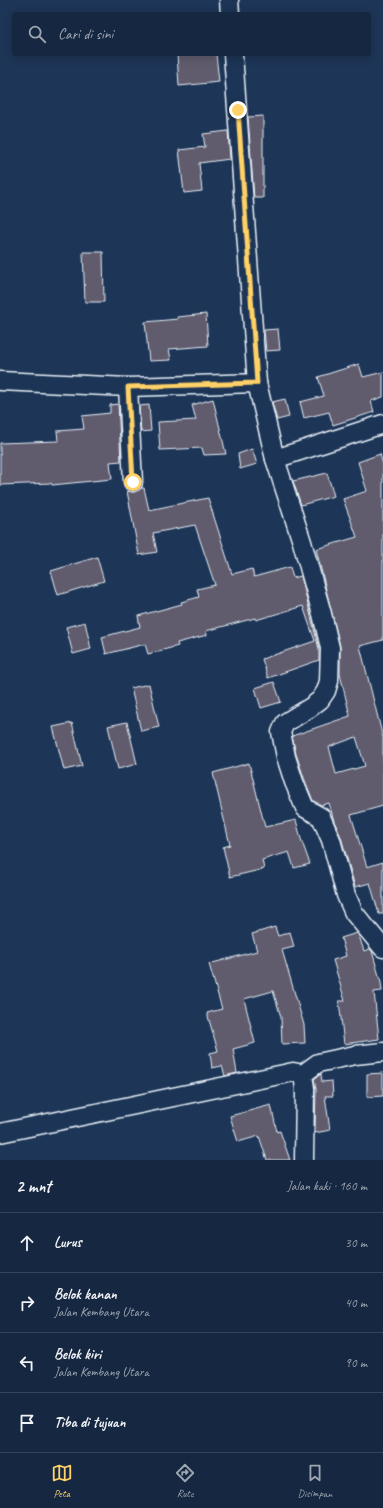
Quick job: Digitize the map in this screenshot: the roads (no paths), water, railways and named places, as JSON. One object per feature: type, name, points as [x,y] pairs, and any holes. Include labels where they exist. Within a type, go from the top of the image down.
[{"type":"street","points":[[229,0],[230,12]]},
{"type":"street","points":[[233,56],[257,383],[274,459],[302,542],[330,648],[329,682],[326,691],[320,700],[285,723],[281,732],[294,782],[305,808],[321,817],[332,840],[346,895],[354,913],[383,948]]},
{"type":"street","points":[[0,381],[128,387],[257,383]]},
{"type":"street","points":[[128,387],[133,482]]},
{"type":"street","points":[[274,459],[383,424]]},
{"type":"street","points":[[0,1132],[293,1072],[303,1074],[318,1063],[324,1061],[354,1054],[383,1052]]},
{"type":"street","points":[[303,1074],[305,1089],[304,1160]]}]
